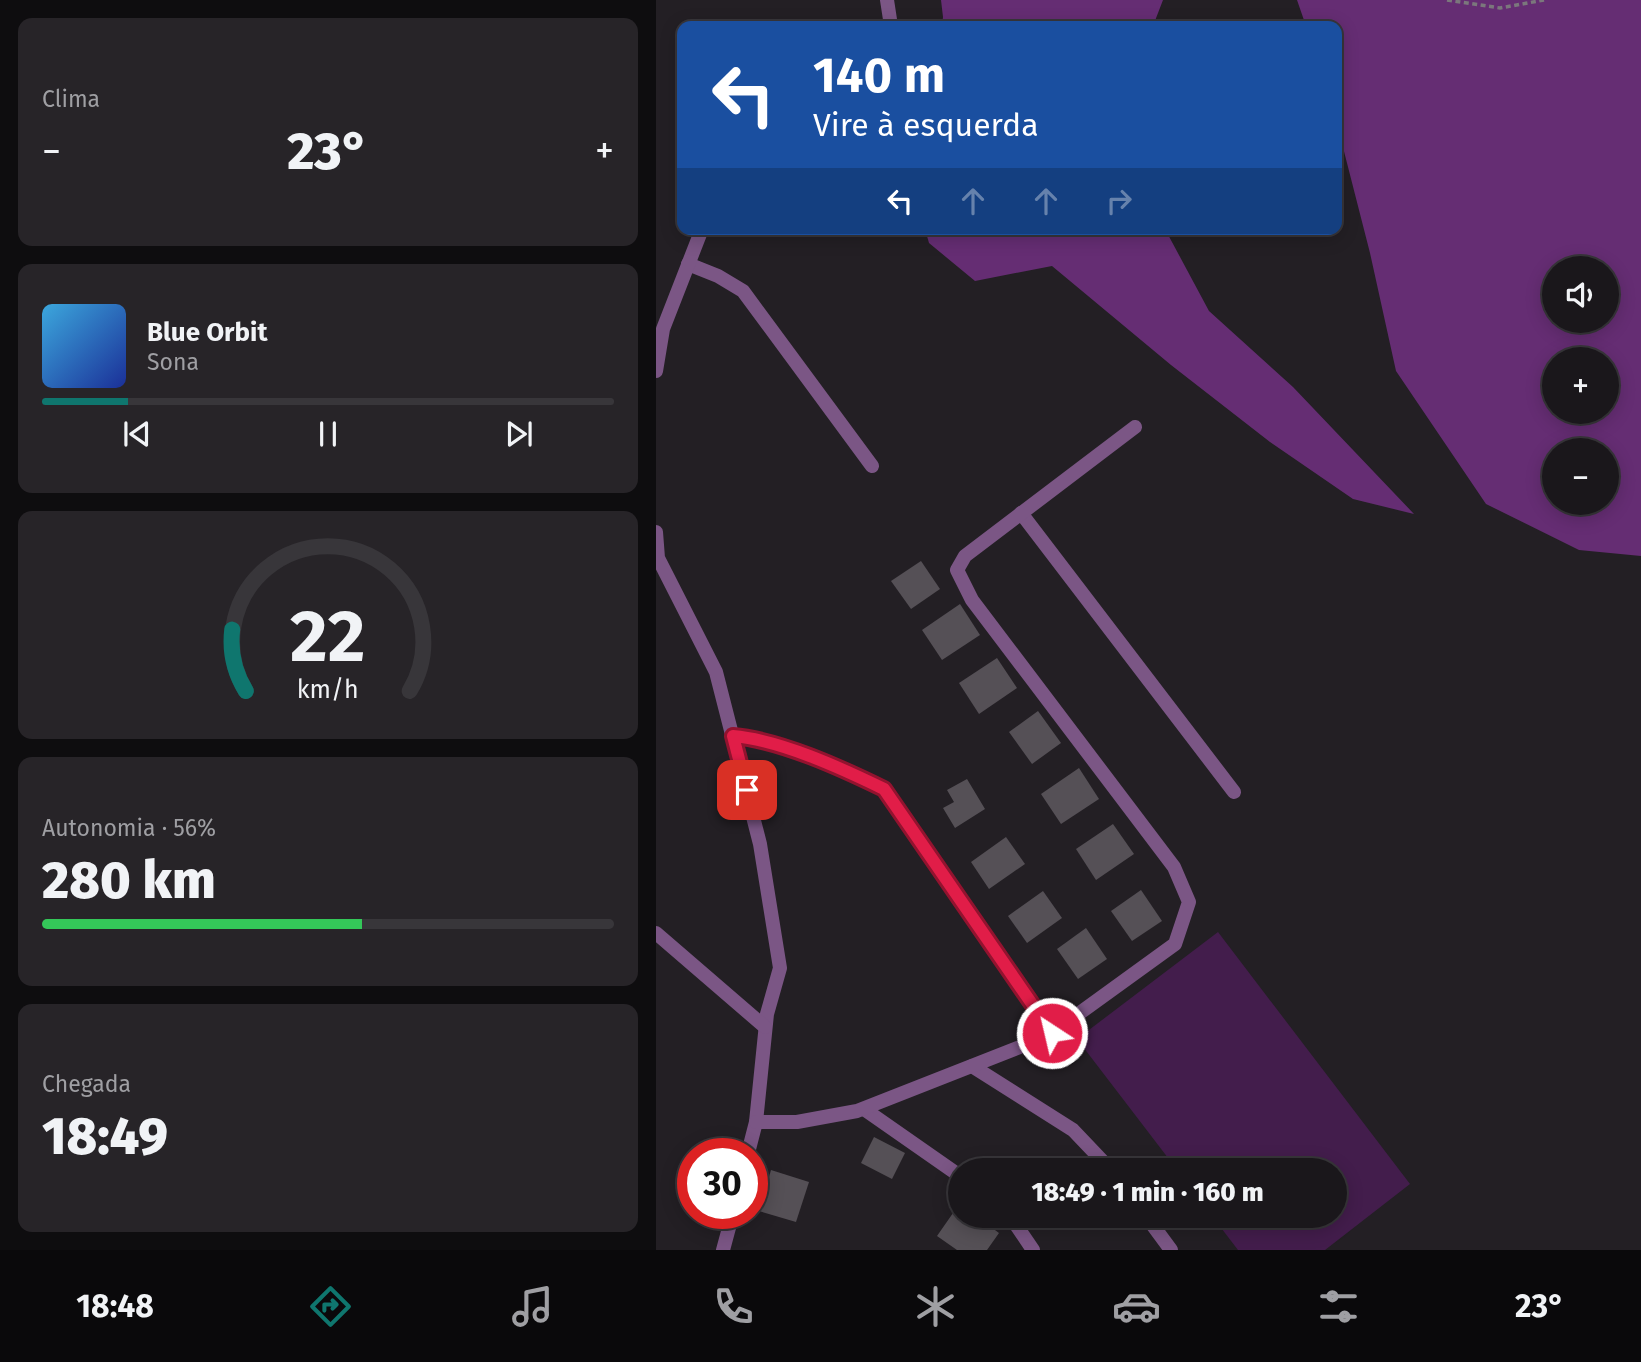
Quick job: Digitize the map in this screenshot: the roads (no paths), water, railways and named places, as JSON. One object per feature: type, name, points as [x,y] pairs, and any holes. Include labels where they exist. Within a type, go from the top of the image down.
[{"type":"street","points":[[887,0],[890,21]]},
{"type":"street","points":[[656,371],[663,329],[700,235]]},
{"type":"street","points":[[688,264],[718,276],[742,291],[872,466]]},
{"type":"street","points":[[756,1122],[797,1122],[864,1109],[1052,1033],[1175,944],[1189,902],[1174,867],[972,600],[957,570],[965,555],[1135,427]]},
{"type":"street","points":[[1021,513],[1234,792]]},
{"type":"street","points":[[656,532],[658,558],[716,672],[760,844],[780,968],[765,1027],[756,1122],[752,1138]]},
{"type":"street","points":[[733,736],[753,737],[845,771],[884,789],[1052,1033]]},
{"type":"street","points":[[656,933],[765,1027]]},
{"type":"street","points":[[972,1066],[1073,1130],[1100,1158]]},
{"type":"street","points":[[864,1109],[948,1168]]},
{"type":"street","points":[[1018,1228],[1033,1250]]},
{"type":"street","points":[[1154,1228],[1170,1250]]},
{"type":"street","points":[[723,1250],[729,1229]]}]
